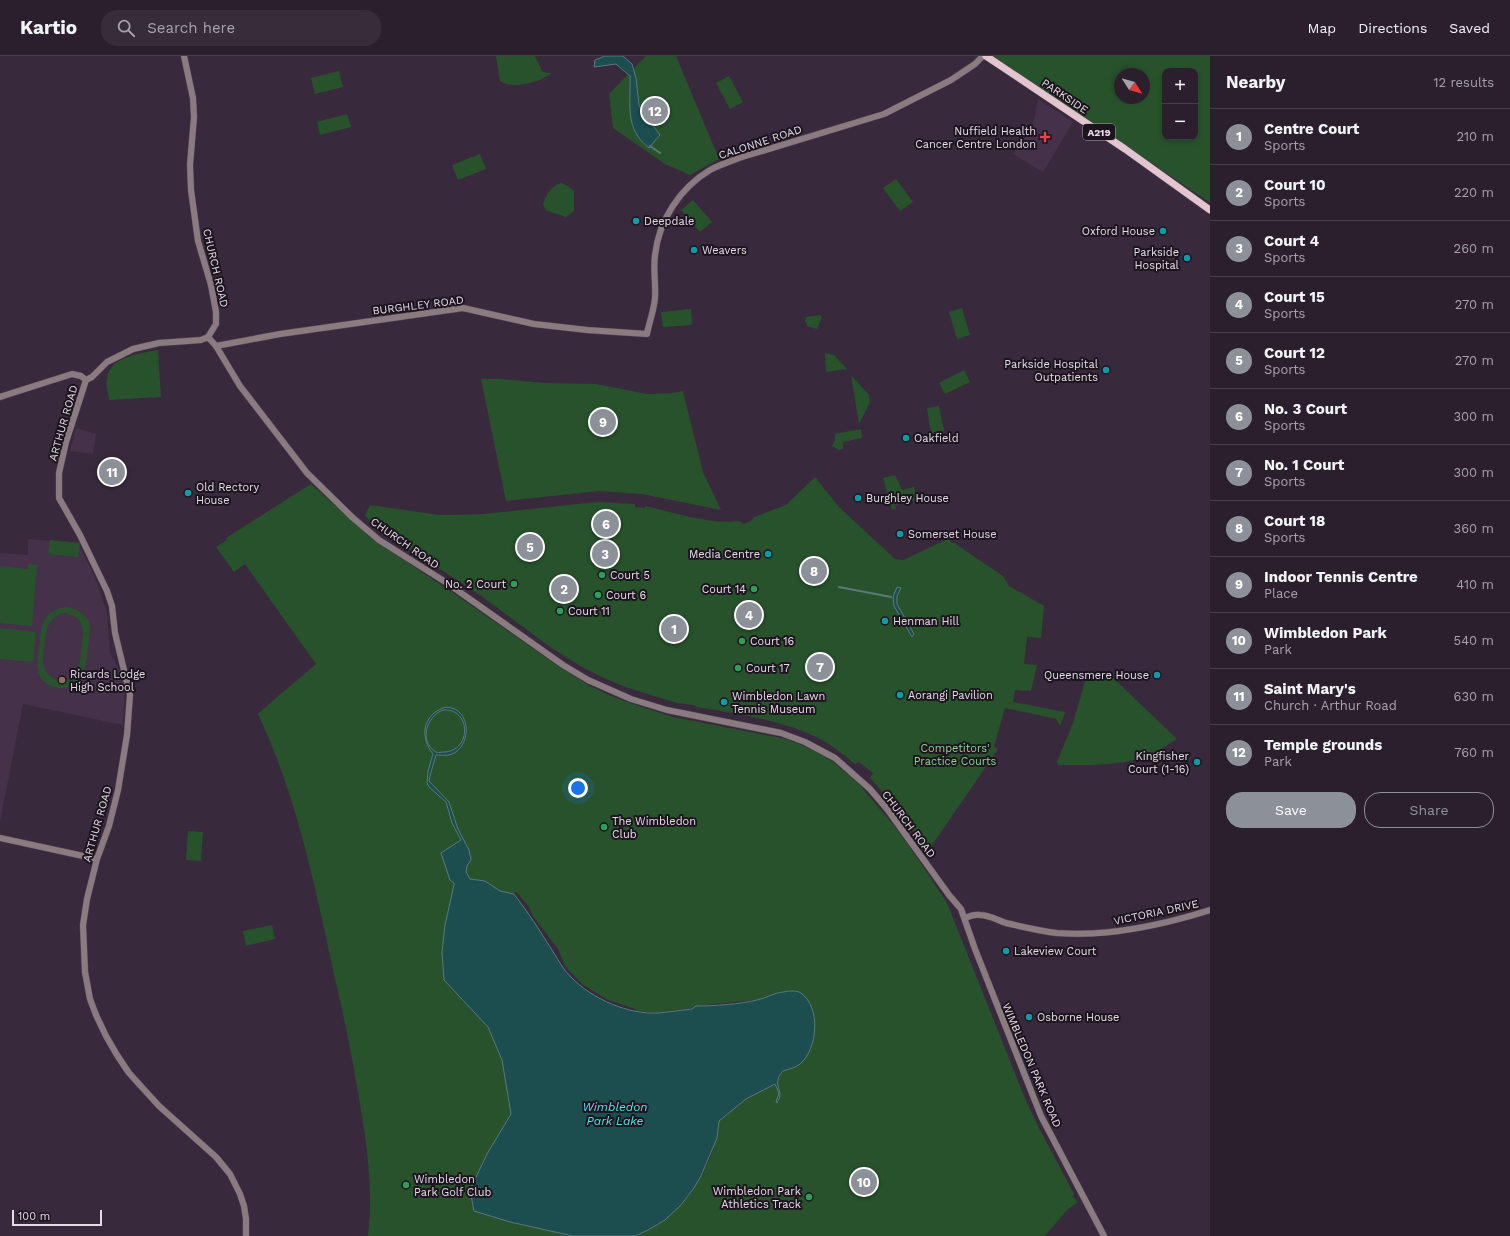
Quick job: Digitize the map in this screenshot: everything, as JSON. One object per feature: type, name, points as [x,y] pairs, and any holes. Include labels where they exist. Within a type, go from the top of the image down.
[{"type":"main road","name":"PARKSIDE","points":[[985,56],[1125,149],[1210,210]]},
{"type":"street","name":"CHURCH ROAD","points":[[184,56],[193,98],[194,117],[190,165],[192,194],[198,241],[211,285],[216,312],[216,324],[208,337],[216,346],[240,386],[307,473],[353,518],[379,540],[593,683],[667,710],[781,733],[805,742],[840,762],[870,789],[884,805],[949,895],[959,906],[965,918]]},
{"type":"street","name":"CALONNE ROAD","points":[[647,334],[655,297],[655,259],[659,235],[673,206],[684,192],[700,178],[718,166],[739,158],[884,114],[951,80],[985,56]]},
{"type":"street","name":"BURGHLEY ROAD","points":[[216,346],[280,334],[463,308],[534,324],[586,330],[647,334]]},
{"type":"street","points":[[0,397],[72,374],[81,376],[86,380],[92,377],[106,362],[133,348],[158,343],[201,340],[208,337]]},
{"type":"street","name":"ARTHUR ROAD","points":[[86,380],[66,442],[60,473],[59,498],[80,535],[107,591],[112,606],[117,639],[130,695],[127,735],[118,790],[109,826],[97,859],[87,899],[84,925],[86,972],[90,998],[106,1036],[117,1055],[139,1085],[159,1106],[216,1157],[230,1174],[244,1206],[246,1236]]},
{"type":"street","points":[[0,838],[97,859]]},
{"type":"street","name":"VICTORIA DRIVE","points":[[965,918],[975,915],[985,915],[1038,930],[1080,934],[1130,929],[1170,921],[1210,910]]},
{"type":"street","name":"WIMBLEDON PARK ROAD","points":[[965,918],[975,949],[1041,1116],[1104,1236]]},
{"type":"shaded area","name":"Nuffield Health Cancer Centre London","points":[[1038,99],[1073,122],[1043,172],[1013,154],[1027,134],[1034,120]]},
{"type":"shaded area","points":[[76,428],[96,434],[93,454],[70,451]]},
{"type":"shaded area","name":"Ricards Lodge High School","points":[[28,539],[78,543],[93,573],[107,612],[110,653],[123,676],[125,683],[123,725],[23,704],[0,822],[0,553],[28,555]]},
{"type":"green space","points":[[496,56],[535,56],[542,71],[552,73],[534,82],[526,84],[505,84],[500,81]]},
{"type":"green space","points":[[646,56],[676,56],[719,159],[690,175],[665,164],[613,128],[609,94]]},
{"type":"green space","points":[[993,56],[1210,56],[1210,203]]},
{"type":"green space","points":[[339,71],[343,87],[315,94],[311,78]]},
{"type":"green space","points":[[729,76],[743,102],[730,109],[716,83]]},
{"type":"green space","points":[[347,114],[351,127],[320,135],[317,122]]},
{"type":"green space","points":[[480,154],[486,169],[458,180],[452,165]]},
{"type":"green space","points":[[896,179],[913,202],[900,211],[883,188]]},
{"type":"green space","points":[[561,183],[574,191],[574,211],[566,217],[546,210],[543,205],[549,192],[554,186]]},
{"type":"green space","points":[[693,200],[712,222],[700,232],[681,210]]},
{"type":"green space","points":[[962,308],[970,335],[957,339],[949,312]]},
{"type":"green space","points":[[691,309],[692,325],[663,327],[661,312]]},
{"type":"green space","points":[[820,315],[822,317],[817,329],[807,326],[807,323],[805,322],[806,317]]},
{"type":"green space","points":[[158,350],[161,397],[109,400],[107,380],[111,368],[122,359],[129,356]]},
{"type":"green space","points":[[825,353],[834,355],[847,369],[826,372]]},
{"type":"green space","points":[[964,370],[970,382],[945,394],[939,383]]},
{"type":"green space","points":[[851,375],[869,395],[870,402],[859,424]]},
{"type":"green space","points":[[481,379],[545,383],[596,384],[647,394],[683,391],[703,472],[721,510],[642,494],[599,491],[506,501]]},
{"type":"green space","points":[[939,406],[944,431],[931,433],[927,408]]},
{"type":"green space","points":[[861,429],[862,438],[843,442],[843,449],[839,450],[832,446],[835,440],[835,434]]},
{"type":"green space","points":[[895,475],[902,490],[914,487],[917,500],[895,505],[896,509],[892,510],[883,478]]},
{"type":"green space","name":"Competitors' Practice Courts","points":[[815,477],[839,507],[895,559],[903,560],[948,539],[1003,576],[1009,586],[1044,606],[1041,638],[1027,637],[1024,664],[1037,665],[1031,691],[1015,690],[1013,702],[1065,712],[1060,726],[1056,719],[1005,708],[994,747],[998,749],[928,851],[894,805],[870,778],[873,773],[859,762],[855,764],[835,748],[820,739],[786,725],[677,703],[628,688],[600,676],[552,648],[477,593],[392,537],[365,516],[370,505],[439,515],[458,515],[483,514],[598,502],[635,504],[635,507],[645,508],[645,506],[704,520],[728,522],[739,521],[744,524],[751,521],[754,517],[786,505]]},
{"type":"green space","name":"Wimbledon Park Golf Club","points":[[311,484],[371,538],[558,666],[590,686],[611,696],[673,717],[786,739],[817,751],[832,761],[858,783],[900,833],[947,903],[1026,1101],[1074,1194],[1073,1197],[1078,1202],[1066,1211],[1045,1236],[633,1236],[666,1218],[680,1206],[692,1191],[702,1175],[710,1157],[716,1139],[719,1121],[746,1099],[775,1084],[779,1093],[777,1103],[780,1089],[777,1082],[778,1079],[783,1071],[793,1068],[815,1019],[811,1008],[801,992],[782,992],[756,1000],[696,1006],[692,1008],[657,1013],[634,1011],[635,1009],[608,1000],[582,984],[565,966],[558,949],[533,916],[529,907],[517,893],[515,892],[514,894],[500,891],[485,881],[470,879],[465,872],[471,859],[454,882],[444,980],[488,1027],[502,1060],[511,1114],[487,1154],[470,1190],[474,1211],[510,1222],[573,1236],[368,1236],[370,1189],[368,1157],[350,1046],[313,880],[295,812],[272,746],[258,714],[316,664],[245,564],[234,572],[216,547],[227,540],[226,538]]},
{"type":"green space","points":[[50,540],[80,543],[78,557],[48,554]]},
{"type":"green space","points":[[28,564],[37,565],[32,626],[0,623],[0,566],[28,569]]},
{"type":"green space","points":[[67,607],[77,610],[85,616],[89,622],[90,634],[86,661],[82,675],[73,685],[67,688],[58,688],[50,686],[44,682],[40,676],[38,670],[38,655],[41,631],[44,621],[52,612]],"holes":[[[65,613],[76,617],[82,626],[83,634],[80,663],[77,671],[73,677],[63,681],[52,678],[45,669],[43,663],[45,640],[48,626],[52,620],[58,615]]]},
{"type":"green space","points":[[0,628],[36,632],[33,662],[0,659]]},
{"type":"green space","points":[[1087,674],[1097,677],[1109,674],[1177,739],[1145,757],[1121,763],[1058,765],[1057,762],[1073,723]]},
{"type":"green space","points":[[188,831],[203,832],[201,861],[186,860]]},
{"type":"green space","points":[[272,925],[275,939],[246,946],[243,931]]},
{"type":"water","points":[[605,56],[623,56],[632,64],[636,78],[639,105],[660,135],[649,148],[641,141],[632,124],[630,115],[630,76],[616,64],[594,67],[595,60]]},
{"type":"water","points":[[897,587],[901,588],[897,596],[897,604],[914,634],[912,637],[894,606],[893,597]]},
{"type":"water","name":"Wimbledon Park Lake","points":[[444,708],[452,708],[458,711],[466,723],[465,738],[462,745],[452,754],[436,755],[429,781],[449,802],[458,829],[469,850],[471,860],[467,866],[466,872],[470,879],[485,881],[500,891],[514,894],[534,922],[563,968],[580,985],[600,999],[624,1008],[647,1013],[692,1009],[696,1006],[743,1003],[792,991],[801,993],[807,999],[812,1008],[815,1028],[811,1049],[800,1064],[783,1071],[780,1075],[778,1083],[780,1096],[777,1103],[779,1093],[775,1084],[746,1099],[719,1121],[717,1138],[701,1176],[694,1188],[680,1206],[665,1220],[635,1236],[573,1236],[510,1222],[474,1211],[470,1190],[487,1154],[511,1114],[502,1060],[488,1027],[444,980],[442,952],[445,925],[454,883],[450,880],[441,853],[461,840],[452,823],[446,802],[429,787],[427,783],[428,771],[433,754],[426,741],[425,728],[431,716]],"holes":[[[443,710],[452,711],[459,715],[463,722],[465,730],[464,737],[454,750],[436,752],[427,742],[426,735],[429,723],[437,713]]]},
{"type":"waterway","points":[[650,146],[660,153]]},
{"type":"waterway","points":[[839,587],[891,597]]},
{"type":"place","name":"Temple grounds","points":[[655,111]]},
{"type":"place","name":"Nuffield Health Cancer Centre London","points":[[1045,137]]},
{"type":"place","name":"Deepdale","points":[[636,221]]},
{"type":"place","name":"Oxford House","points":[[1163,231]]},
{"type":"place","name":"Weavers","points":[[694,250]]},
{"type":"place","name":"Parkside Hospital","points":[[1187,258]]},
{"type":"place","name":"Parkside Hospital Outpatients","points":[[1106,370]]},
{"type":"place","name":"Indoor Tennis Centre","points":[[603,422]]},
{"type":"place","name":"Oakfield","points":[[906,438]]},
{"type":"place","name":"Saint Mary's","points":[[112,472]]},
{"type":"place","name":"Old Rectory House","points":[[188,493]]},
{"type":"place","name":"Burghley House","points":[[858,498]]},
{"type":"place","name":"No. 3 Court","points":[[606,524]]},
{"type":"place","name":"Somerset House","points":[[900,534]]},
{"type":"place","name":"Court 12","points":[[530,547]]},
{"type":"place","name":"Court 4","points":[[605,554]]},
{"type":"place","name":"Media Centre","points":[[768,554]]},
{"type":"place","name":"Court 18","points":[[814,571]]},
{"type":"place","name":"Court 5","points":[[602,575]]},
{"type":"place","name":"No. 2 Court","points":[[514,584]]},
{"type":"place","name":"Court 10","points":[[564,589]]},
{"type":"place","name":"Court 14","points":[[754,589]]},
{"type":"place","name":"Court 6","points":[[598,595]]},
{"type":"place","name":"Court 11","points":[[560,611]]},
{"type":"place","name":"Court 15","points":[[749,615]]},
{"type":"place","name":"Henman Hill","points":[[885,621]]},
{"type":"place","name":"Centre Court","points":[[674,629]]},
{"type":"place","name":"Court 16","points":[[742,641]]},
{"type":"place","name":"No. 1 Court","points":[[820,667]]},
{"type":"place","name":"Court 17","points":[[738,668]]},
{"type":"place","name":"Queensmere House","points":[[1157,675]]},
{"type":"place","name":"Ricards Lodge High School","points":[[62,680]]},
{"type":"place","name":"Aorangi Pavilion","points":[[900,695]]},
{"type":"place","name":"Wimbledon Lawn Tennis Museum","points":[[724,702]]},
{"type":"place","name":"Kingfisher Court (1-16)","points":[[1197,762]]},
{"type":"place","name":"The Wimbledon Club","points":[[604,827]]},
{"type":"place","name":"Lakeview Court","points":[[1006,951]]},
{"type":"place","name":"Osborne House","points":[[1029,1017]]},
{"type":"place","name":"Wimbledon Park","points":[[864,1182]]},
{"type":"place","name":"Wimbledon Park Golf Club","points":[[406,1185]]},
{"type":"place","name":"Wimbledon Park Athletics Track","points":[[809,1197]]}]
